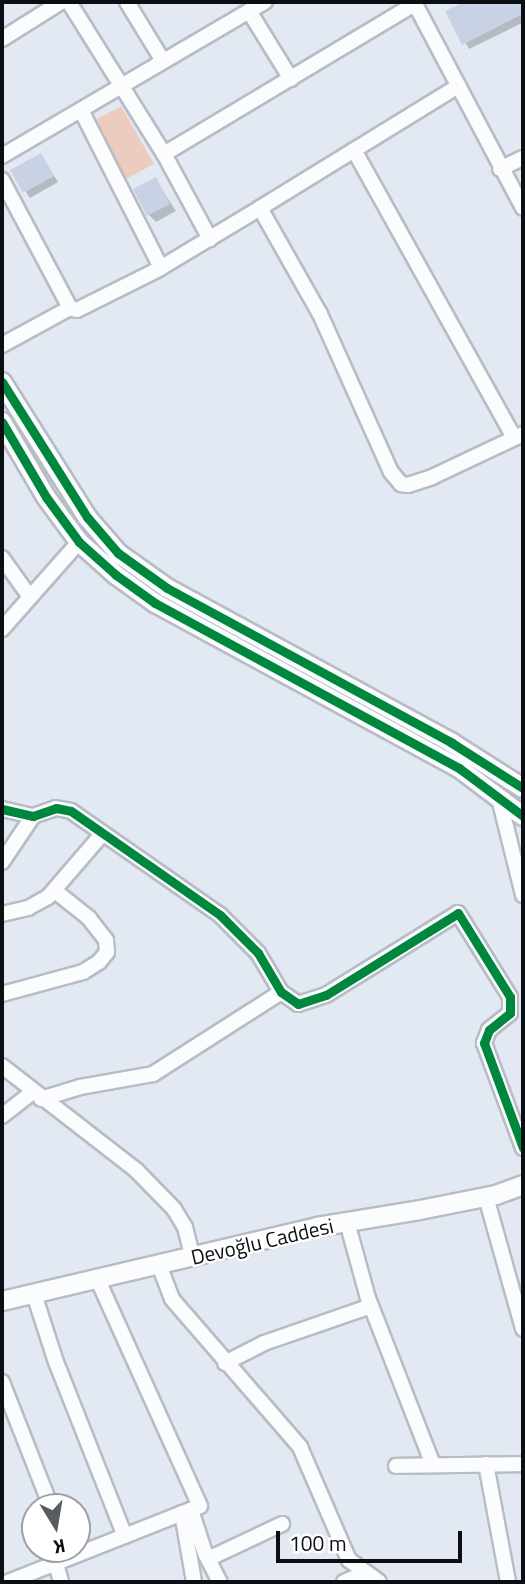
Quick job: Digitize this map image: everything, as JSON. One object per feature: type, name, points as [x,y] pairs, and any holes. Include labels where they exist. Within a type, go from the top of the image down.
[{"type":"street","points":[[2,38],[61,2]]},
{"type":"street","points":[[69,2],[164,155],[210,239]]},
{"type":"street","points":[[127,2],[163,61]]},
{"type":"street","points":[[2,156],[265,2]]},
{"type":"street","points":[[164,155],[414,3],[523,208]]},
{"type":"street","points":[[249,11],[291,79]]},
{"type":"street","points":[[2,345],[70,308],[77,310],[90,306],[160,268],[458,86]]},
{"type":"street","points":[[81,110],[160,268]]},
{"type":"street","points":[[260,208],[326,326],[395,479],[408,485],[518,436],[354,150]]},
{"type":"street","points":[[500,169],[523,158]]},
{"type":"street","points":[[2,180],[70,308]]},
{"type":"street","points":[[2,382],[87,517],[118,553],[167,587],[452,743],[521,784]]},
{"type":"street","points":[[2,422],[46,497],[79,542],[116,575],[155,603],[459,768],[523,816]]},
{"type":"street","points":[[2,629],[79,542]]},
{"type":"street","points":[[2,558],[30,597]]},
{"type":"street","points":[[499,798],[523,895]]},
{"type":"street","points":[[2,809],[33,816],[56,808],[71,811],[220,915],[258,953],[281,992],[298,1004],[311,1002],[458,913],[510,997],[510,1013],[489,1030],[484,1043],[523,1148]]},
{"type":"street","points":[[2,862],[33,816]]},
{"type":"street","points":[[2,914],[28,908],[55,891],[103,833]]},
{"type":"street","points":[[2,995],[83,972],[99,962],[107,952],[106,940],[89,918],[55,891]]},
{"type":"street","points":[[2,1116],[37,1095],[153,1074],[281,992]]},
{"type":"street","points":[[2,1066],[136,1170],[174,1209],[185,1227],[192,1256]]},
{"type":"street","name":"Devoğlu Caddesi","points":[[2,1301],[347,1222],[486,1197],[523,1185]]},
{"type":"street","points":[[486,1197],[523,1329]]},
{"type":"street","points":[[347,1222],[371,1307],[433,1465]]},
{"type":"street","points":[[159,1265],[172,1299],[305,1454],[349,1560],[379,1582]]},
{"type":"street","points":[[91,1548],[200,1506],[98,1280]]},
{"type":"street","points":[[34,1294],[56,1362],[125,1536]]},
{"type":"street","points":[[225,1363],[264,1343],[371,1307]]},
{"type":"street","points":[[2,1382],[46,1493]]},
{"type":"street","points":[[486,1464],[508,1582]]},
{"type":"street","points":[[396,1466],[523,1464]]},
{"type":"street","points":[[186,1511],[220,1582]]},
{"type":"street","points":[[186,1511],[194,1582]]},
{"type":"street","points":[[208,1559],[282,1524]]},
{"type":"street","points":[[8,1582],[51,1563]]},
{"type":"street","points":[[61,1582],[63,1563]]},
{"type":"street","points":[[344,1582],[365,1573]]},
{"type":"shaded area","points":[[121,106],[154,164],[122,181],[97,119]]},
{"type":"building","points":[[464,2],[523,2],[523,14],[462,45],[445,11]]},
{"type":"building","points":[[41,153],[54,176],[23,193],[10,170]]},
{"type":"building","points":[[156,177],[170,204],[147,216],[133,189]]},
{"type":"cycle path","points":[[2,382],[87,517],[118,553],[167,588],[452,743],[523,788]]},
{"type":"cycle path","points":[[2,422],[46,497],[79,542],[116,575],[155,603],[459,768],[523,816]]},
{"type":"cycle path","points":[[2,809],[33,816],[56,808],[71,811],[220,915],[258,953],[281,992],[298,1004],[326,995],[458,913],[510,997],[510,1013],[489,1030],[484,1043],[523,1148]]}]
